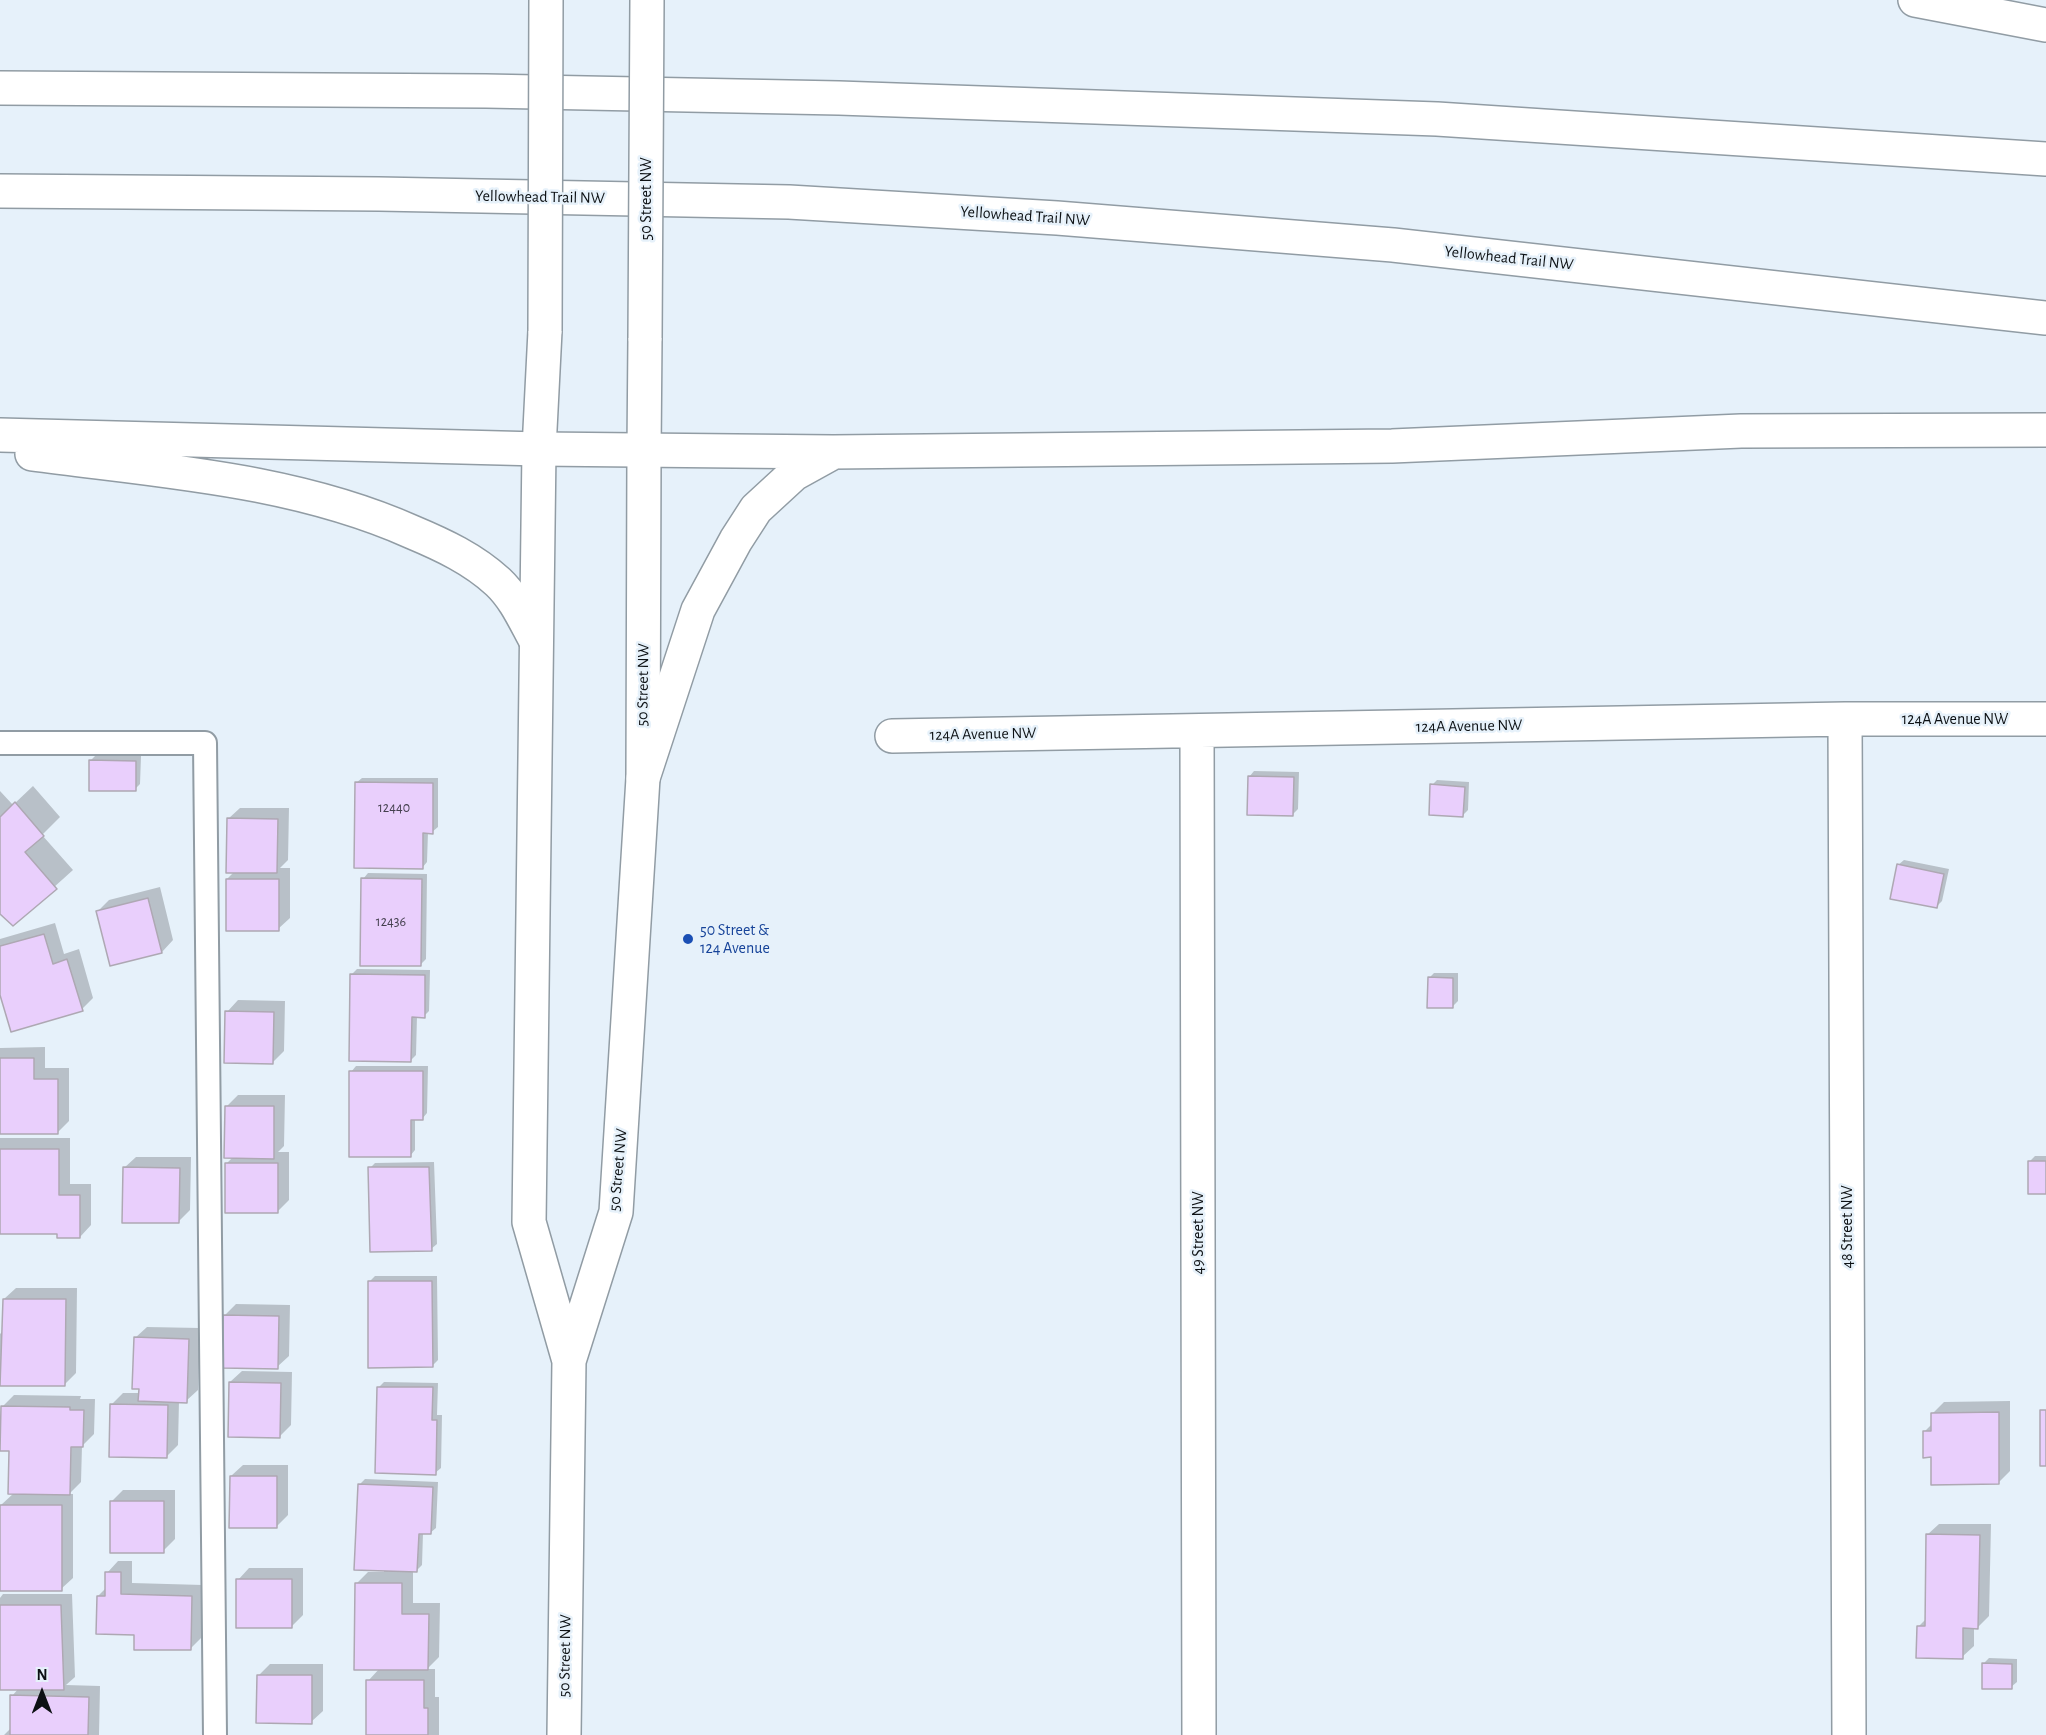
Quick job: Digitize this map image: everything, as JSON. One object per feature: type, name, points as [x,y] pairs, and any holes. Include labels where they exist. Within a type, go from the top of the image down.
[{"type":"main road","name":"50 Street NW","points":[[546,0],[545,331],[539,449],[535,639],[529,1222],[569,1361]]},
{"type":"main road","name":"50 Street NW","points":[[564,1735],[569,1361],[616,1212],[643,778],[647,0]]},
{"type":"main road","points":[[1915,0],[2046,25]]},
{"type":"main road","points":[[0,88],[498,92],[875,99],[1437,119],[2046,159]]},
{"type":"main road","name":"Yellowhead Trail NW","points":[[0,191],[379,194],[789,202],[1034,216],[1393,245],[2046,318]]},
{"type":"main road","points":[[0,435],[539,449],[833,452],[1392,446],[1741,431],[2046,430]]},
{"type":"main road","points":[[0,450],[257,485],[317,499],[381,518],[441,544],[475,563],[499,584],[516,604],[535,639]]},
{"type":"main road","points":[[643,778],[698,610],[736,540],[756,509],[794,474],[833,452]]},
{"type":"main road","name":"124A Avenue NW","points":[[892,736],[1845,719],[2046,719]]},
{"type":"main road","name":"48 Street NW","points":[[1845,719],[1850,1735]]},
{"type":"main road","name":"49 Street NW","points":[[1197,731],[1199,1735]]},
{"type":"lane","points":[[0,743],[205,743],[215,1735]]},
{"type":"building","points":[[89,760],[136,761],[136,791],[89,791]]},
{"type":"building","points":[[1248,776],[1294,777],[1293,816],[1247,815]]},
{"type":"building","points":[[355,782],[433,783],[433,834],[423,833],[423,869],[354,868]]},
{"type":"building","points":[[1430,784],[1465,787],[1463,817],[1429,815]]},
{"type":"building","points":[[15,802],[44,836],[25,852],[57,889],[13,926],[0,914],[0,817]]},
{"type":"building","points":[[227,818],[278,819],[277,873],[226,873]]},
{"type":"building","points":[[1897,864],[1944,874],[1937,908],[1890,899]]},
{"type":"building","points":[[361,878],[422,879],[421,966],[360,966]]},
{"type":"building","points":[[226,879],[279,879],[279,931],[226,931]]},
{"type":"building","points":[[148,898],[162,953],[110,966],[96,911]]},
{"type":"building","points":[[44,934],[53,964],[67,959],[83,1011],[11,1032],[0,995],[0,946]]},
{"type":"building","points":[[350,974],[425,975],[425,1018],[412,1017],[411,1062],[349,1061]]},
{"type":"building","points":[[1428,977],[1453,978],[1453,1008],[1427,1008]]},
{"type":"building","points":[[225,1011],[274,1012],[273,1064],[224,1063]]},
{"type":"building","points":[[0,1058],[34,1058],[34,1079],[58,1079],[58,1134],[0,1134]]},
{"type":"building","points":[[349,1071],[423,1071],[423,1120],[411,1120],[411,1157],[349,1157]]},
{"type":"building","points":[[225,1106],[274,1106],[274,1159],[224,1158]]},
{"type":"building","points":[[0,1149],[59,1149],[59,1195],[80,1195],[80,1238],[57,1238],[57,1234],[0,1234]]},
{"type":"building","points":[[2028,1161],[2046,1161],[2046,1194],[2028,1194]]},
{"type":"building","points":[[225,1163],[278,1163],[278,1213],[225,1213]]},
{"type":"building","points":[[123,1167],[180,1168],[179,1223],[122,1223]]},
{"type":"building","points":[[368,1167],[429,1167],[432,1251],[370,1252]]},
{"type":"building","points":[[368,1281],[432,1281],[433,1367],[368,1368]]},
{"type":"building","points":[[3,1299],[66,1299],[65,1386],[0,1386]]},
{"type":"building","points":[[223,1315],[279,1316],[278,1369],[222,1368]]},
{"type":"building","points":[[134,1337],[189,1339],[187,1403],[138,1401],[139,1389],[132,1389]]},
{"type":"building","points":[[229,1382],[281,1383],[280,1438],[228,1437]]},
{"type":"building","points":[[377,1387],[433,1387],[432,1420],[437,1420],[436,1475],[375,1473]]},
{"type":"building","points":[[110,1404],[168,1405],[167,1458],[109,1457]]},
{"type":"building","points":[[1,1406],[70,1407],[70,1410],[84,1410],[83,1447],[71,1447],[70,1495],[8,1494],[9,1451],[0,1451]]},
{"type":"building","points":[[2040,1410],[2046,1410],[2046,1466],[2040,1466]]},
{"type":"building","points":[[1999,1412],[1999,1484],[1931,1485],[1931,1457],[1923,1458],[1923,1431],[1931,1431],[1931,1413]]},
{"type":"building","points":[[230,1476],[277,1476],[277,1528],[229,1528]]},
{"type":"building","points":[[358,1484],[433,1487],[431,1534],[419,1534],[417,1572],[354,1570]]},
{"type":"building","points":[[110,1501],[164,1501],[164,1553],[110,1553]]},
{"type":"building","points":[[0,1505],[62,1505],[62,1591],[0,1591]]},
{"type":"building","points":[[1926,1534],[1980,1535],[1978,1629],[1963,1628],[1963,1659],[1916,1658],[1917,1626],[1925,1626]]},
{"type":"building","points":[[105,1572],[121,1572],[121,1594],[192,1596],[191,1650],[134,1650],[134,1635],[96,1634],[97,1596],[105,1596]]},
{"type":"building","points":[[236,1579],[292,1579],[292,1628],[236,1628]]},
{"type":"building","points":[[355,1583],[402,1583],[402,1614],[429,1614],[428,1670],[354,1670]]},
{"type":"building","points":[[0,1605],[61,1605],[64,1690],[0,1690]]},
{"type":"building","points":[[1982,1663],[2012,1664],[2012,1689],[1982,1689]]},
{"type":"building","points":[[257,1675],[312,1675],[312,1724],[256,1723]]},
{"type":"building","points":[[366,1680],[424,1680],[424,1708],[428,1708],[428,1735],[366,1735]]},
{"type":"building","points":[[10,1695],[89,1697],[88,1735],[10,1735]]},
{"type":"place","name":"50 Street & 124 Avenue","points":[[688,939]]}]
